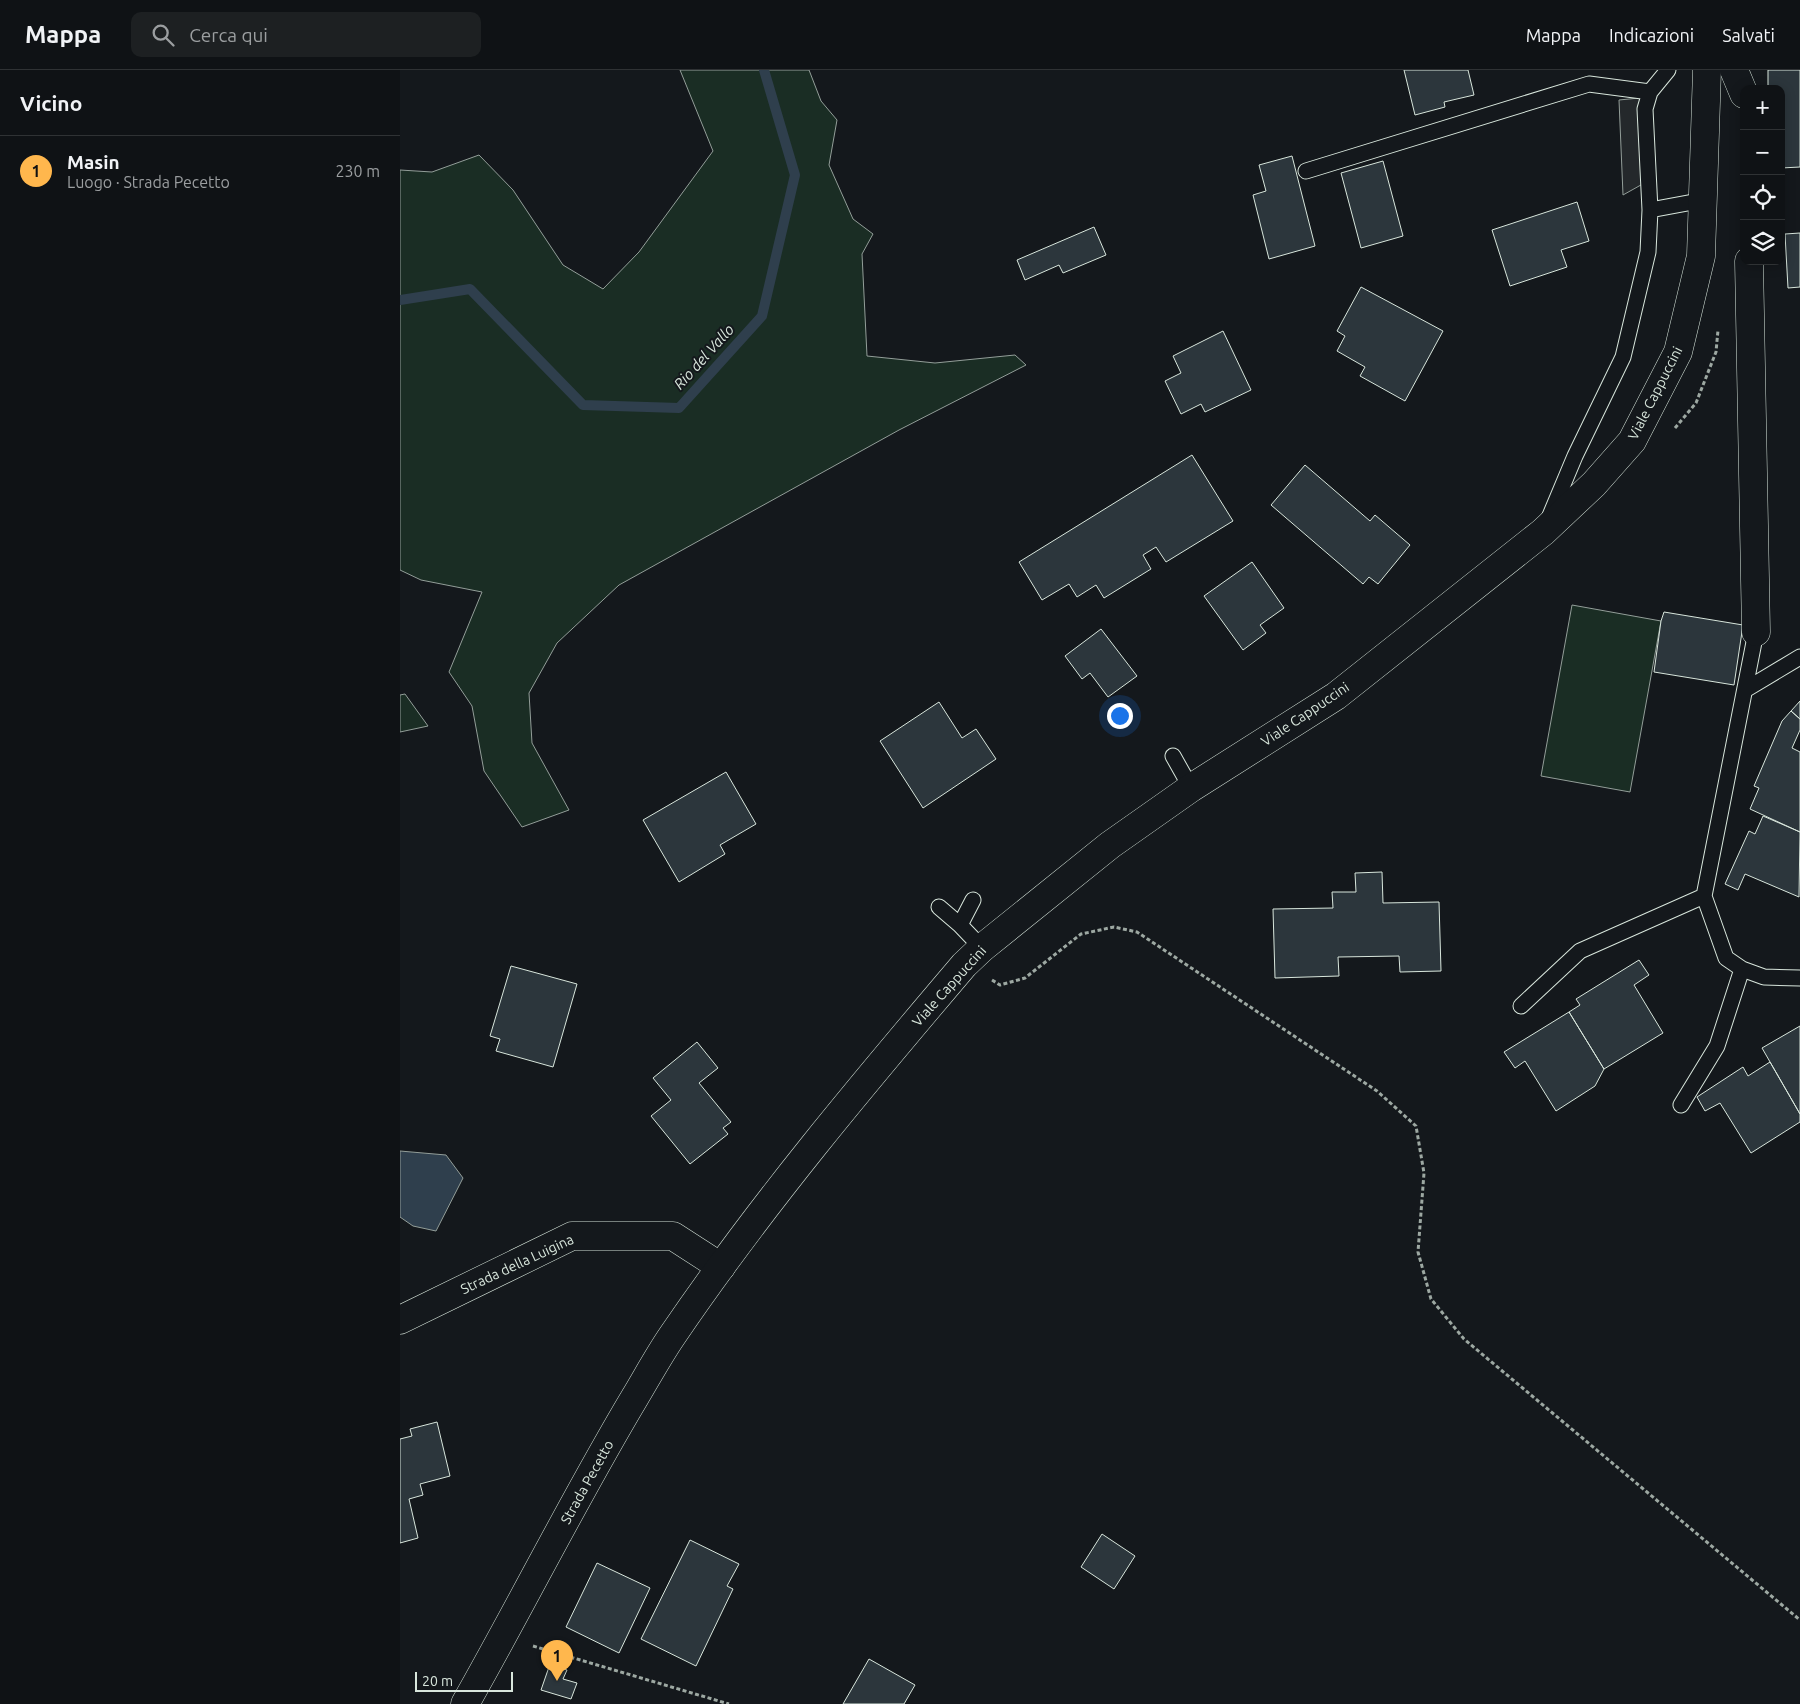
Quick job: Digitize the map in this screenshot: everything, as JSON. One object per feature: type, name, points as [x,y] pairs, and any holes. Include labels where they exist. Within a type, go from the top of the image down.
[{"type":"main road","name":"Viale Cappuccini","points":[[721,1267],[738,1242],[850,1099],[973,957],[1110,845],[1191,788],[1336,696],[1543,532],[1594,484],[1632,441],[1678,352],[1701,256],[1707,70]]},
{"type":"main road","points":[[1734,70],[1740,85]]},
{"type":"main road","points":[[1749,265],[1756,632]]},
{"type":"main road","name":"Strada della Luigina","points":[[400,1320],[572,1236],[673,1236],[721,1267]]},
{"type":"main road","name":"Strada Pecetto","points":[[465,1704],[504,1637],[602,1452],[671,1337],[721,1267]]},
{"type":"lane","points":[[1543,532],[1575,456],[1622,357],[1648,252],[1650,210],[1645,109],[1650,92],[1668,70]]},
{"type":"lane","points":[[1306,171],[1589,84],[1650,92]]},
{"type":"lane","points":[[1650,210],[1704,200]]},
{"type":"lane","points":[[1756,632],[1704,896],[1726,958],[1742,969],[1764,977],[1800,978]]},
{"type":"lane","points":[[1745,690],[1800,657]]},
{"type":"lane","points":[[1174,756],[1191,788]]},
{"type":"lane","points":[[1521,1006],[1580,951],[1704,896]]},
{"type":"lane","points":[[960,924],[973,900]]},
{"type":"lane","points":[[939,907],[960,924],[973,957]]},
{"type":"lane","points":[[1681,1105],[1717,1046],[1742,969]]},
{"type":"path","points":[[973,957],[1000,985],[1025,978],[1082,934],[1114,927],[1137,932],[1377,1091],[1416,1126],[1424,1172],[1418,1252],[1431,1299],[1464,1340],[1800,1620]]},
{"type":"path","points":[[504,1637],[729,1704]]},
{"type":"green space","points":[[680,70],[809,70],[821,101],[837,120],[829,165],[853,219],[873,234],[862,254],[867,356],[935,363],[1015,355],[1026,365],[899,430],[619,585],[557,643],[529,693],[532,743],[569,810],[522,827],[484,771],[472,706],[449,672],[482,592],[421,580],[400,570],[400,170],[432,172],[479,155],[513,190],[563,265],[603,289],[639,252],[713,151]]},
{"type":"green space","points":[[1572,605],[1661,621],[1630,792],[1541,776]]},
{"type":"green space","points":[[405,694],[428,726],[400,732],[400,695]]},
{"type":"shaded area","points":[[1649,97],[1648,181],[1623,195],[1619,100]]},
{"type":"water","points":[[400,1151],[446,1155],[463,1178],[436,1231],[413,1226],[400,1217]]},
{"type":"building","points":[[1404,70],[1468,70],[1474,95],[1444,102],[1445,107],[1415,115]]},
{"type":"building","points":[[1768,70],[1800,70],[1800,167],[1785,168],[1785,85],[1768,85]]},
{"type":"building","points":[[1292,156],[1315,246],[1269,259],[1253,195],[1266,191],[1259,165]]},
{"type":"building","points":[[1383,161],[1403,236],[1361,248],[1341,173]]},
{"type":"building","points":[[1577,202],[1589,241],[1561,250],[1567,267],[1510,286],[1492,230]]},
{"type":"building","points":[[1094,227],[1106,255],[1063,273],[1059,265],[1025,280],[1017,260]]},
{"type":"building","points":[[1800,233],[1800,287],[1788,288],[1785,234]]},
{"type":"building","points":[[1361,287],[1443,331],[1405,401],[1360,376],[1365,367],[1337,351],[1345,336],[1337,331]]},
{"type":"building","points":[[1223,331],[1251,390],[1205,412],[1201,404],[1181,414],[1165,381],[1181,373],[1173,356]]},
{"type":"building","points":[[1192,455],[1233,521],[1166,562],[1156,547],[1143,555],[1151,569],[1104,598],[1096,585],[1077,597],[1069,584],[1042,600],[1019,562]]},
{"type":"building","points":[[1305,465],[1370,521],[1375,515],[1410,545],[1378,584],[1369,577],[1363,584],[1271,505]]},
{"type":"building","points":[[1252,562],[1284,608],[1260,625],[1266,633],[1243,650],[1204,596]]},
{"type":"building","points":[[1664,612],[1743,625],[1734,685],[1654,672]]},
{"type":"building","points":[[1101,629],[1137,676],[1108,697],[1090,673],[1082,679],[1065,656]]},
{"type":"building","points":[[1800,701],[1800,719],[1791,711]]},
{"type":"building","points":[[939,702],[962,738],[976,729],[996,759],[923,808],[880,741]]},
{"type":"building","points":[[1791,711],[1800,719],[1800,730],[1792,748],[1800,752],[1800,832],[1750,809],[1759,788],[1754,786],[1782,721]]},
{"type":"building","points":[[726,772],[756,824],[720,845],[725,854],[679,882],[643,820]]},
{"type":"building","points":[[1763,816],[1800,832],[1799,897],[1745,874],[1738,890],[1725,884],[1749,831],[1755,834]]},
{"type":"building","points":[[1382,872],[1383,903],[1439,902],[1441,971],[1400,972],[1399,956],[1338,957],[1339,976],[1275,978],[1273,909],[1333,908],[1332,892],[1356,892],[1355,873]]},
{"type":"building","points":[[1639,960],[1649,975],[1634,985],[1663,1033],[1604,1069],[1569,1012],[1580,1005],[1576,999]]},
{"type":"building","points":[[511,966],[577,984],[553,1067],[496,1051],[500,1039],[490,1036]]},
{"type":"building","points":[[1569,1012],[1604,1069],[1595,1086],[1556,1111],[1525,1061],[1515,1068],[1504,1052]]},
{"type":"building","points":[[1800,1026],[1800,1114],[1762,1048]]},
{"type":"building","points":[[697,1042],[718,1068],[699,1083],[731,1122],[723,1128],[728,1134],[690,1164],[651,1116],[671,1100],[653,1078]]},
{"type":"building","points":[[1770,1062],[1800,1114],[1800,1122],[1751,1153],[1720,1103],[1705,1111],[1697,1097],[1743,1067],[1748,1076]]},
{"type":"building","points":[[437,1422],[450,1476],[420,1484],[423,1495],[409,1499],[418,1538],[400,1543],[400,1439],[412,1436],[410,1429]]},
{"type":"building","points":[[1102,1534],[1135,1556],[1114,1589],[1081,1567]]},
{"type":"building","points":[[690,1540],[739,1564],[727,1586],[733,1589],[696,1666],[641,1639]]},
{"type":"building","points":[[597,1563],[650,1588],[619,1653],[566,1627]]},
{"type":"building","points":[[869,1659],[915,1685],[904,1704],[843,1704]]},
{"type":"building","points":[[550,1664],[567,1670],[563,1679],[577,1683],[571,1699],[541,1690]]},
{"type":"waterway","name":"Rio del Vallo","points":[[400,300],[470,289],[583,405],[679,408],[762,316],[795,175],[764,70]]},
{"type":"place","name":"Masin","points":[[557,1681]]}]
